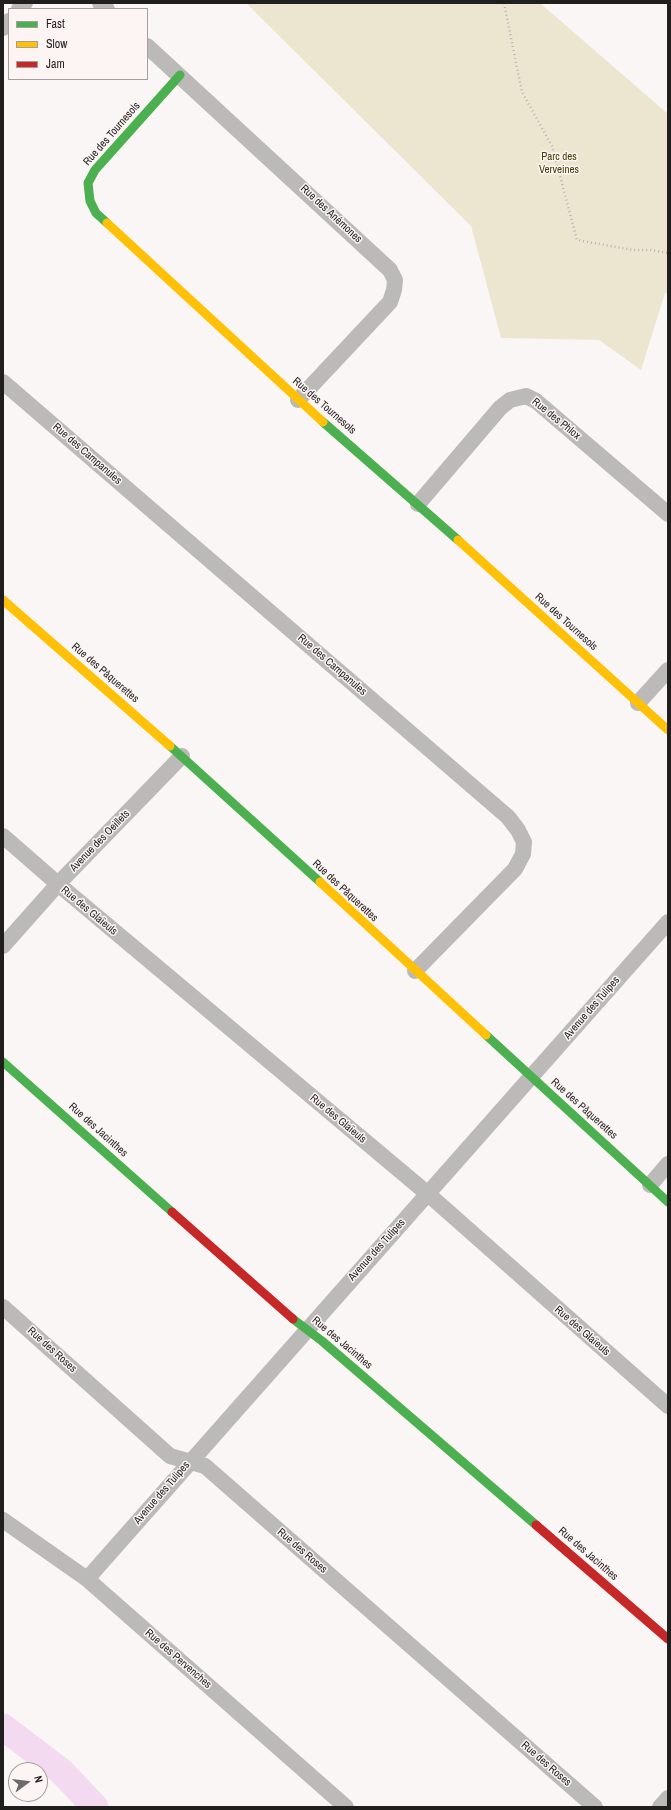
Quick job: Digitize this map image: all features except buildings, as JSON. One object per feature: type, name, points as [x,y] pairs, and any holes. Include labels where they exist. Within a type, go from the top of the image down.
[{"type":"street","name":"Rue des Anémones","points":[[148,47],[390,270],[395,280],[394,290],[390,302],[298,400]]},
{"type":"street","name":"Rue des Tournesols","points":[[180,75],[95,170],[88,184],[90,201],[96,213],[298,400],[418,504],[668,730]]},
{"type":"street","name":"Rue des Campanules","points":[[3,382],[508,817],[518,830],[524,842],[523,854],[515,869],[415,971]]},
{"type":"street","name":"Rue des Phlox","points":[[418,504],[500,408],[510,400],[526,396],[536,401],[668,514]]},
{"type":"street","name":"Rue des Pâquerettes","points":[[3,600],[182,756],[531,1078],[668,1202]]},
{"type":"street","points":[[638,703],[668,670]]},
{"type":"street","name":"Avenue des Oeillets","points":[[3,946],[58,884],[182,756]]},
{"type":"street","name":"Rue des Glaïeuls","points":[[3,836],[58,884],[428,1194],[668,1406]]},
{"type":"street","name":"Avenue des Tulipes","points":[[86,1579],[668,922]]},
{"type":"street","name":"Rue des Jacinthes","points":[[3,1062],[306,1329],[328,1346],[668,1639]]},
{"type":"street","points":[[650,1185],[668,1164]]},
{"type":"street","name":"Rue des Roses","points":[[3,1307],[170,1456],[205,1466],[595,1807]]},
{"type":"street","name":"Rue des Pervenches","points":[[3,1520],[86,1579],[346,1807]]},
{"type":"street","points":[[660,1807],[668,1798]]},
{"type":"path","points":[[504,3],[522,92],[552,146],[577,240],[633,250],[650,250],[668,253]]},
{"type":"green space","name":"Parc des Verveines","points":[[246,3],[540,3],[668,114],[668,293],[665,293],[641,370],[599,340],[501,338],[471,226]]},
{"type":"waterway","points":[[3,1727],[62,1772],[95,1807]]},
{"type":"traffic: fast","points":[[107,223],[96,213],[90,201],[88,183],[95,170],[180,75]]},
{"type":"traffic: fast","points":[[323,422],[458,540]]},
{"type":"traffic: fast","points":[[170,746],[320,882]]},
{"type":"traffic: fast","points":[[486,1035],[668,1202]]},
{"type":"traffic: fast","points":[[3,1062],[172,1212]]},
{"type":"traffic: fast","points":[[293,1319],[322,1341],[536,1525]]},
{"type":"traffic: slow","points":[[107,223],[323,422]]},
{"type":"traffic: slow","points":[[458,540],[668,730]]},
{"type":"traffic: slow","points":[[3,600],[170,746]]},
{"type":"traffic: slow","points":[[320,882],[486,1035]]},
{"type":"traffic: jam","points":[[172,1212],[293,1319]]},
{"type":"traffic: jam","points":[[536,1525],[668,1639]]}]
